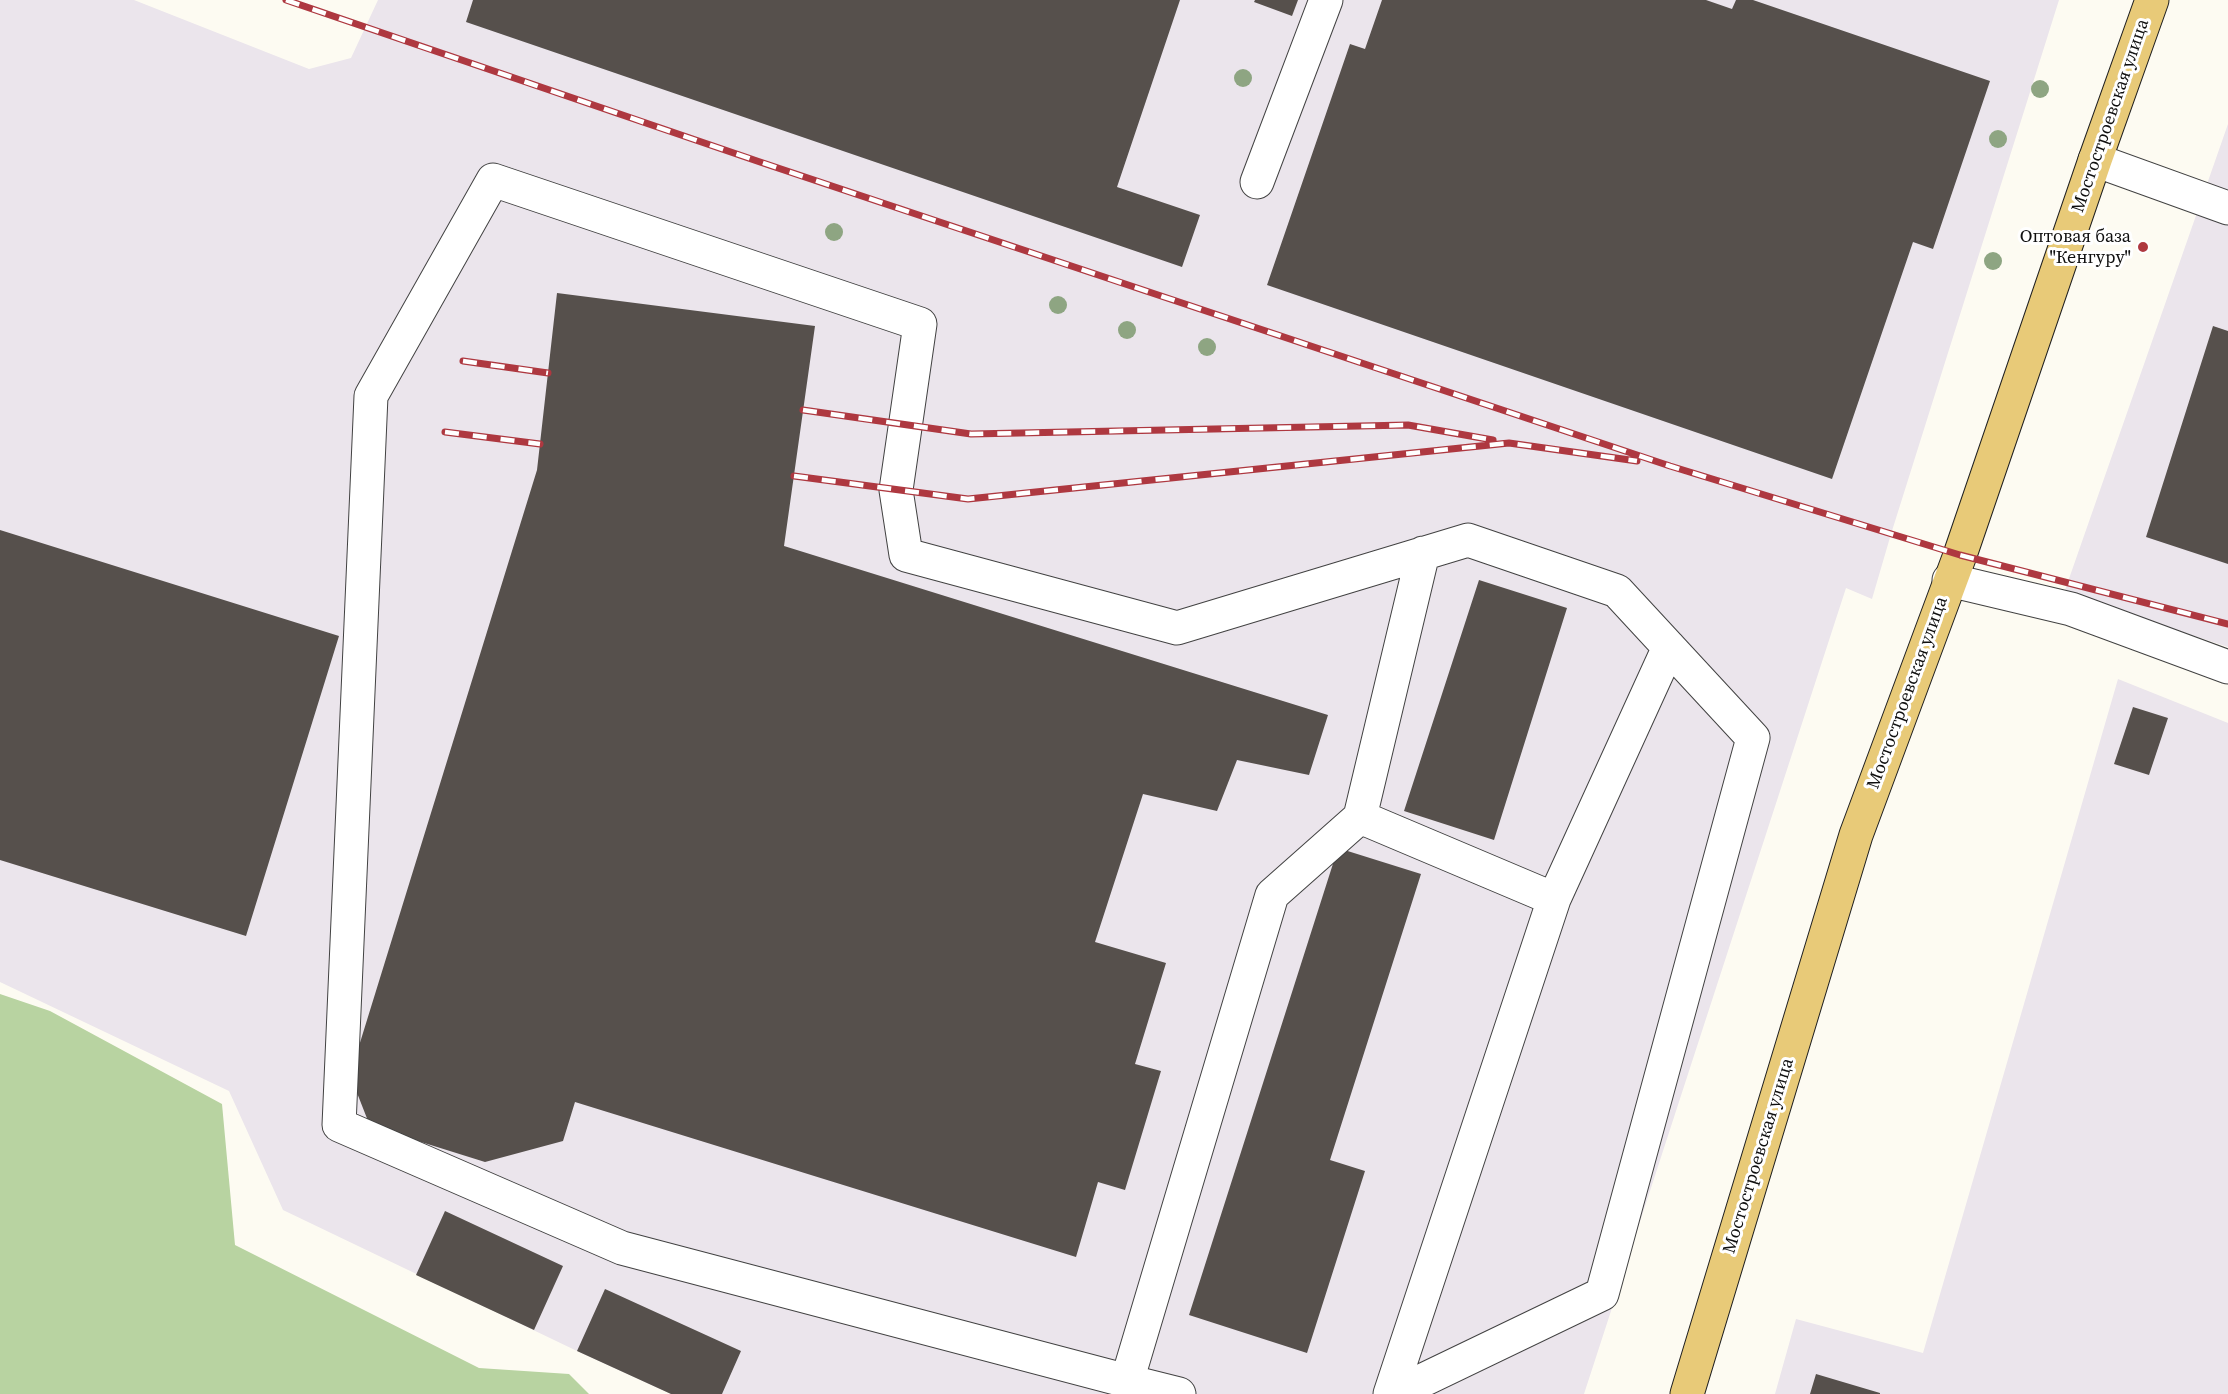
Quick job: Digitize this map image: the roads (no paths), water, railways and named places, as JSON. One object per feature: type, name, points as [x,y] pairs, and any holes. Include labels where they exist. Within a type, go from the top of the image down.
[{"type":"main road","name":"Мостостроевская улица","points":[[1687,1394],[1856,835],[1949,580],[2152,0]]},
{"type":"lane","points":[[1257,182],[1326,0]]},
{"type":"lane","points":[[2095,160],[2228,208]]},
{"type":"lane","points":[[1179,1394],[622,1248],[339,1125],[371,396],[493,180],[920,324],[896,490],[906,555],[1177,628],[1468,540],[1617,591],[1753,738],[1602,1294],[1392,1394]]},
{"type":"lane","points":[[1127,1382],[1272,895],[1360,817],[1424,553]]},
{"type":"lane","points":[[1949,580],[2071,609],[2228,667]]},
{"type":"lane","points":[[1392,1394],[1554,899],[1669,647]]},
{"type":"lane","points":[[1360,817],[1554,899]]},
{"type":"railway","points":[[286,0],[760,162],[1670,466],[1960,555],[2228,624]]},
{"type":"railway","points":[[463,361],[548,373]]},
{"type":"railway","points":[[803,410],[971,434],[1408,425],[1493,440]]},
{"type":"railway","points":[[445,432],[540,444]]},
{"type":"railway","points":[[794,476],[968,499],[1509,443],[1637,461]]},
{"type":"place","name":"Оптовая база \"Кенгуру\"","points":[[2143,247]]}]
